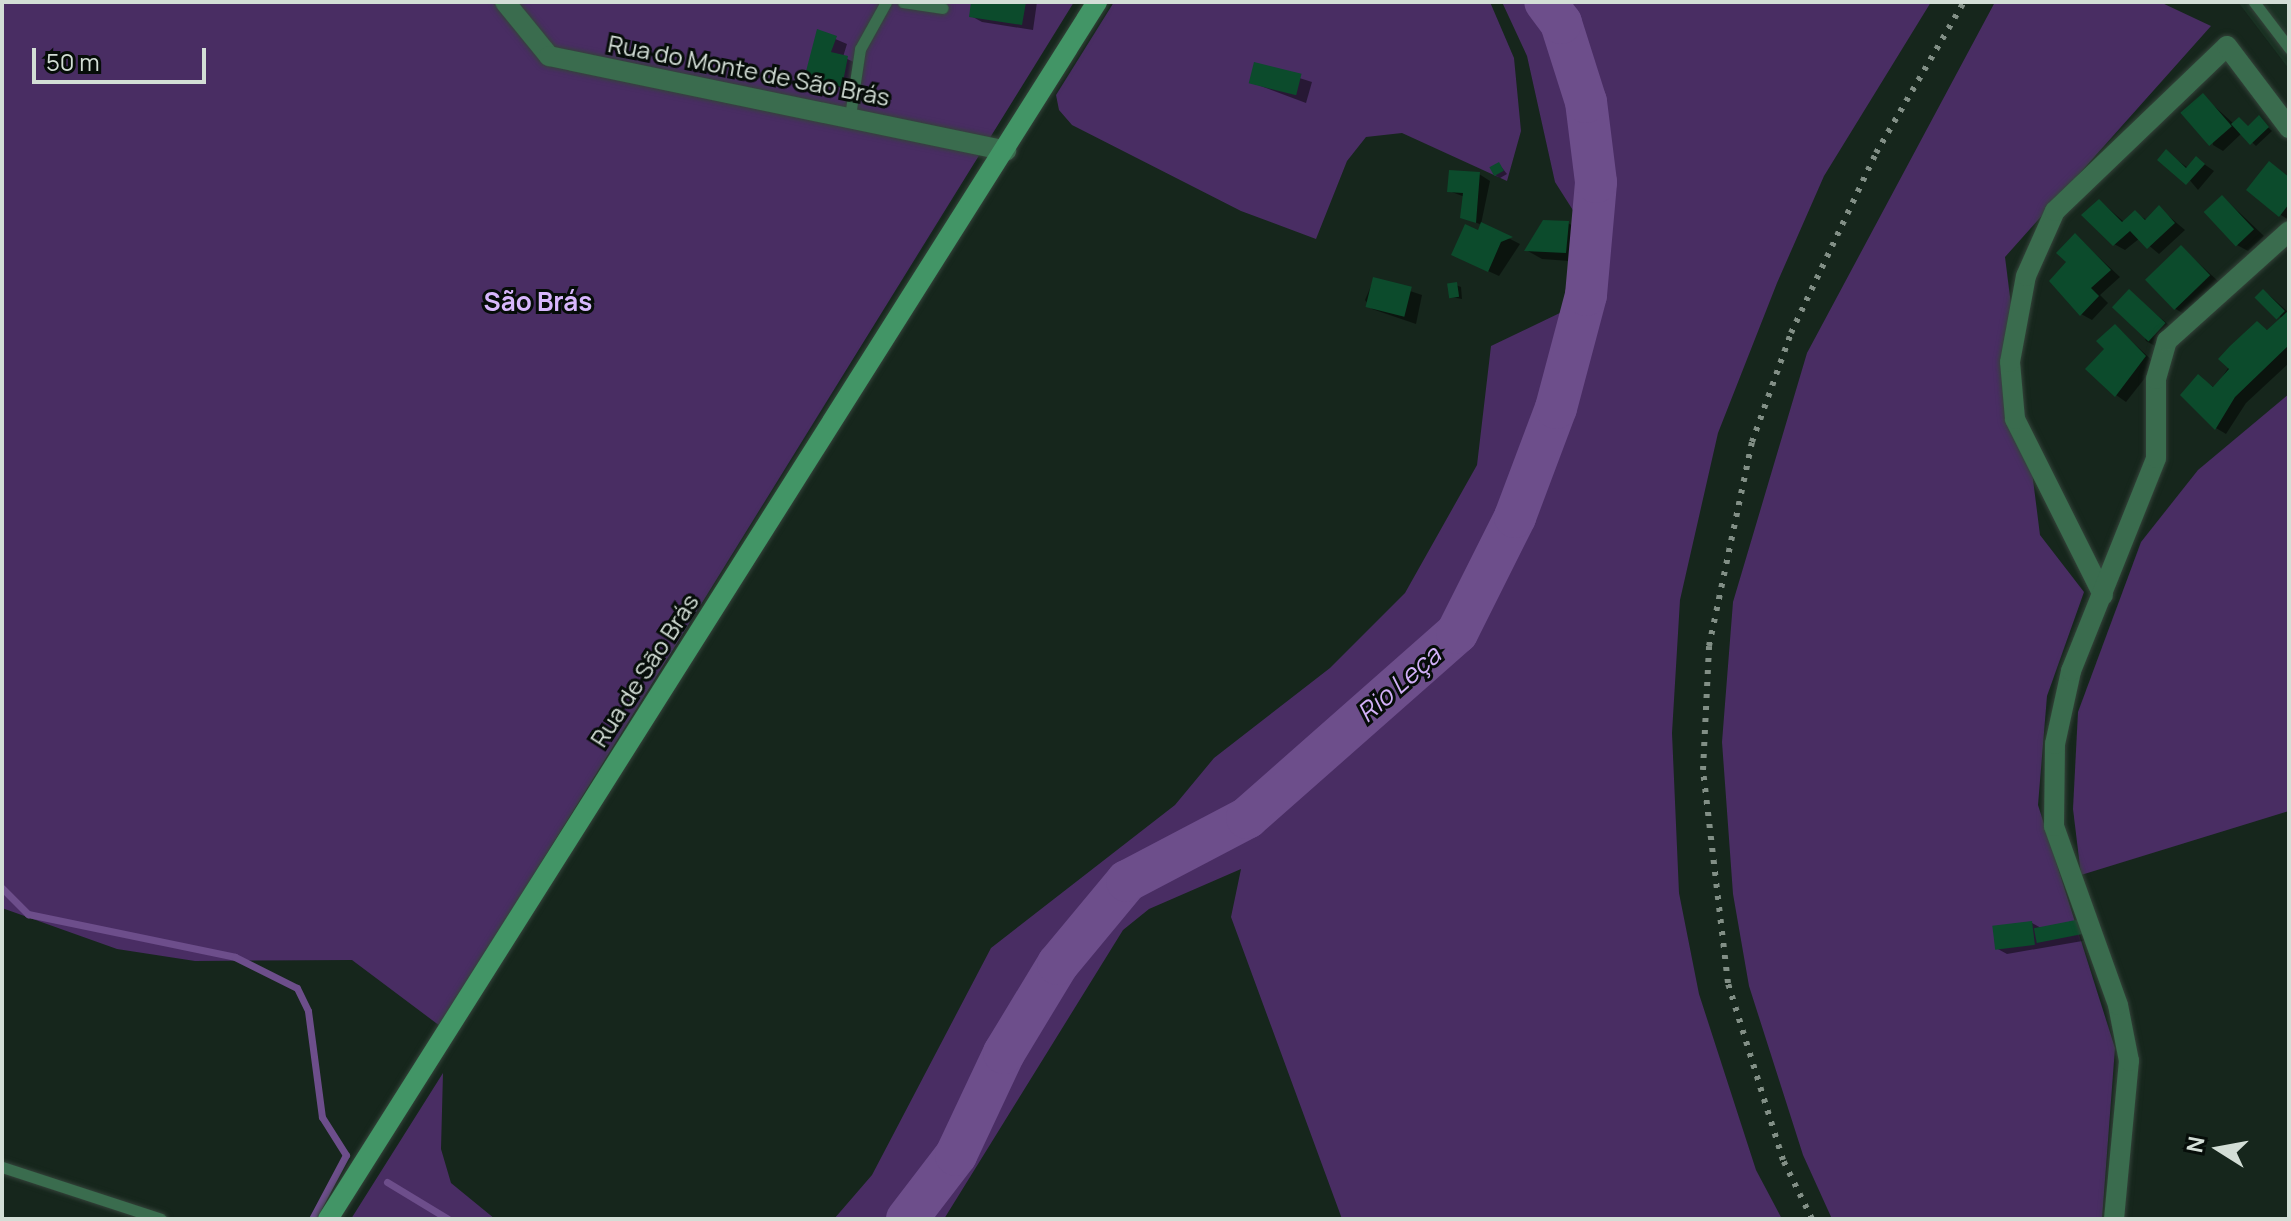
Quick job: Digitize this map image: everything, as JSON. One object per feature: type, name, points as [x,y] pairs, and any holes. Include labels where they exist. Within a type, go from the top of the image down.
[{"type":"main road","name":"Rua de São Brás","points":[[328,1219],[1006,151],[1097,2]]},
{"type":"street","name":"Rua do Monte de São Brás","points":[[505,2],[549,56],[850,116],[1006,151]]},
{"type":"street","points":[[2103,595],[2015,419],[2010,362],[2026,276],[2055,211],[2227,46],[2289,128]]},
{"type":"street","points":[[2114,1219],[2129,1061],[2118,1005],[2054,826],[2058,729],[2071,671],[2156,458],[2156,379],[2167,341],[2289,231]]},
{"type":"lane","points":[[850,116],[860,49],[886,2]]},
{"type":"lane","points":[[903,2],[943,8]]},
{"type":"lane","points":[[2254,2],[2289,48]]},
{"type":"lane","points":[[2,1167],[161,1219]]},
{"type":"shaded area","points":[[2,2],[1074,2],[440,1026],[352,960],[195,961],[117,949],[2,908]]},
{"type":"shaded area","points":[[1114,2],[1490,2],[1514,58],[1521,131],[1507,181],[1402,133],[1366,137],[1347,161],[1316,239],[1241,211],[1072,125],[1059,110],[1056,95]]},
{"type":"shaded area","points":[[1502,2],[1931,2],[1824,176],[1777,283],[1718,433],[1680,600],[1672,733],[1679,893],[1699,994],[1756,1170],[1782,1219],[1342,1219],[1231,917],[1241,869],[1149,909],[1123,930],[944,1219],[834,1219],[872,1175],[991,948],[1175,805],[1214,758],[1330,668],[1405,593],[1477,465],[1491,346],[1564,311],[1576,215],[1555,182],[1527,56]]},
{"type":"shaded area","points":[[1995,2],[2160,2],[2211,26],[2005,257],[2040,535],[2084,592],[2047,696],[2038,805],[2115,1048],[2102,1219],[1832,1219],[1803,1155],[1749,986],[1733,894],[1722,742],[1733,602],[1807,353]]},
{"type":"shaded area","points":[[2238,2],[2289,2],[2289,69]]},
{"type":"shaded area","points":[[2289,394],[2289,811],[2081,875],[2073,809],[2078,712],[2141,542],[2198,470]]},
{"type":"shaded area","points":[[443,1073],[441,1149],[451,1183],[495,1219],[351,1219]]},
{"type":"building","points":[[971,2],[1026,2],[1022,25],[969,17]]},
{"type":"building","points":[[817,29],[837,36],[831,52],[848,56],[842,87],[804,79]]},
{"type":"building","points":[[1254,62],[1302,74],[1296,95],[1249,83]]},
{"type":"building","points":[[2203,93],[2232,126],[2209,146],[2180,113]]},
{"type":"building","points":[[2259,115],[2269,127],[2250,145],[2231,124],[2239,117],[2248,126]]},
{"type":"building","points":[[2166,149],[2186,168],[2196,156],[2205,164],[2186,185],[2157,160]]},
{"type":"building","points":[[2269,161],[2289,177],[2289,204],[2279,217],[2246,190]]},
{"type":"building","points":[[1499,162],[1504,171],[1494,176],[1489,167]]},
{"type":"building","points":[[1449,170],[1480,172],[1476,223],[1460,218],[1463,193],[1447,192]]},
{"type":"building","points":[[2222,195],[2254,229],[2236,246],[2204,212]]},
{"type":"building","points":[[2099,199],[2122,222],[2135,210],[2145,220],[2159,205],[2175,223],[2147,249],[2130,231],[2113,246],[2081,215]]},
{"type":"building","points":[[1543,220],[1569,221],[1566,253],[1524,251]]},
{"type":"building","points":[[1481,222],[1513,237],[1501,242],[1488,272],[1451,255],[1465,224],[1478,230]]},
{"type":"building","points":[[2075,233],[2111,270],[2091,288],[2099,296],[2080,316],[2049,281],[2066,262],[2056,253]]},
{"type":"building","points":[[2181,245],[2210,275],[2174,310],[2145,280]]},
{"type":"building","points":[[1373,277],[1412,287],[1404,317],[1366,307]]},
{"type":"building","points":[[1457,282],[1459,297],[1449,298],[1447,283]]},
{"type":"building","points":[[2129,289],[2166,323],[2149,341],[2112,307]]},
{"type":"building","points":[[2263,289],[2285,311],[2276,319],[2255,297]]},
{"type":"building","points":[[2289,310],[2289,345],[2235,397],[2215,430],[2180,395],[2198,374],[2213,387],[2229,369],[2218,359],[2230,346],[2257,321],[2267,330]]},
{"type":"building","points":[[2115,324],[2146,356],[2115,397],[2085,369],[2104,349],[2096,341]]},
{"type":"building","points":[[2081,919],[2084,934],[2037,943],[2034,928]]},
{"type":"building","points":[[2032,921],[2035,945],[1995,950],[1992,926]]},
{"type":"waterway","name":"Rio Leça","points":[[907,1219],[956,1155],[1004,1053],[1058,964],[1127,881],[1247,818],[1457,633],[1515,517],[1556,408],[1586,295],[1596,182],[1586,102],[1561,23],[1545,2]]},
{"type":"waterway","points":[[2,888],[28,914],[235,957],[297,988],[308,1011],[322,1117],[346,1155],[312,1219]]},
{"type":"waterway","points":[[387,1182],[448,1219]]},
{"type":"railway","points":[[1812,1219],[1783,1160],[1728,983],[1703,770],[1709,646],[1752,442],[1791,333],[1876,153],[1964,2]]},
{"type":"district","name":"São Brás","points":[[538,302]]}]
